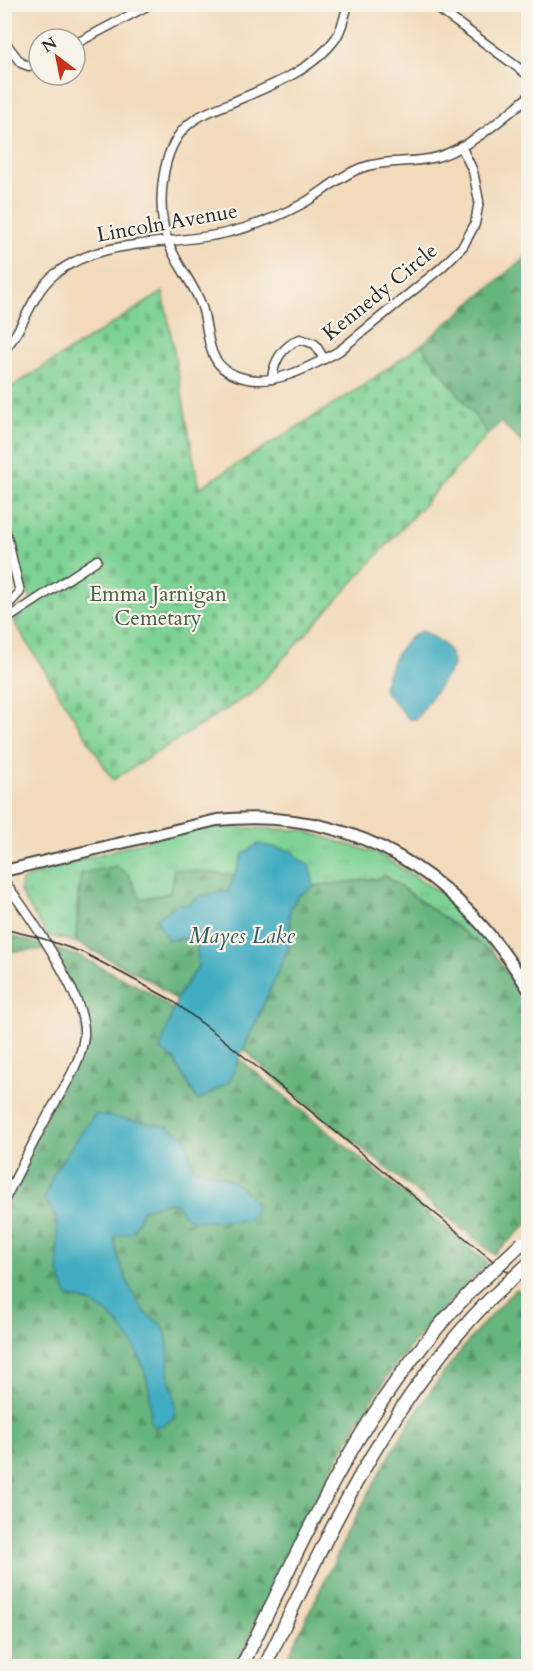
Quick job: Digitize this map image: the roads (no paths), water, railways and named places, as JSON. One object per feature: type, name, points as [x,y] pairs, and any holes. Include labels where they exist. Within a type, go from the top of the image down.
[{"type":"highway","points":[[242,1666],[314,1519],[364,1426],[418,1349],[474,1288],[525,1241]]},
{"type":"highway","points":[[265,1666],[351,1486],[378,1441],[431,1365],[457,1333],[528,1264]]},
{"type":"main road","points":[[4,871],[217,820],[245,817],[305,820],[338,829],[378,845],[427,873],[470,910],[512,962],[528,989]]},
{"type":"street","points":[[87,38],[151,4]]},
{"type":"street","name":"Kennedy Circle","points":[[348,4],[336,37],[318,59],[294,74],[200,115],[182,132],[164,164],[162,214],[168,243],[200,300],[207,320],[211,355],[222,368],[236,376],[254,380],[272,379],[324,359],[339,351],[400,302],[463,246],[475,224],[479,201],[473,171],[461,146]]},
{"type":"street","points":[[432,4],[528,75]]},
{"type":"street","points":[[4,41],[21,63],[27,65]]},
{"type":"street","name":"Lincoln Avenue","points":[[4,350],[15,339],[41,289],[53,275],[76,261],[96,252],[168,243],[255,225],[303,203],[359,169],[379,163],[437,157],[461,146],[508,115],[528,97]]},
{"type":"street","points":[[272,379],[273,366],[281,352],[300,339],[306,339],[315,344],[324,359]]},
{"type":"street","points":[[4,524],[20,592],[4,609]]},
{"type":"street","points":[[4,621],[97,560]]},
{"type":"street","points":[[4,881],[30,918],[68,984],[81,1014],[84,1035],[76,1061],[4,1201]]},
{"type":"water","points":[[422,631],[439,641],[447,649],[453,666],[416,719],[409,719],[383,689],[396,655],[408,640]]},
{"type":"water","name":"Mayes Lake","points":[[258,844],[293,851],[300,860],[309,865],[314,886],[297,897],[289,912],[291,942],[229,1082],[198,1101],[174,1060],[160,1050],[178,996],[198,967],[197,946],[187,938],[168,940],[156,918],[180,903],[187,905],[200,896],[229,891],[243,854]]},
{"type":"water","points":[[95,1114],[167,1126],[186,1137],[193,1167],[236,1184],[256,1204],[254,1214],[247,1221],[194,1221],[184,1215],[176,1203],[168,1202],[143,1209],[133,1232],[115,1236],[121,1266],[132,1290],[143,1310],[164,1328],[167,1336],[168,1371],[175,1412],[172,1419],[165,1424],[154,1427],[150,1421],[147,1382],[132,1343],[120,1326],[105,1312],[88,1302],[69,1297],[64,1288],[60,1278],[56,1219],[44,1199],[55,1170]]},
{"type":"railway","points":[[4,929],[41,938],[84,953],[170,999],[219,1036],[493,1261],[528,1286]]},
{"type":"park label","name":"Emma Jarnigan Cemetary","points":[[158,606]]}]
